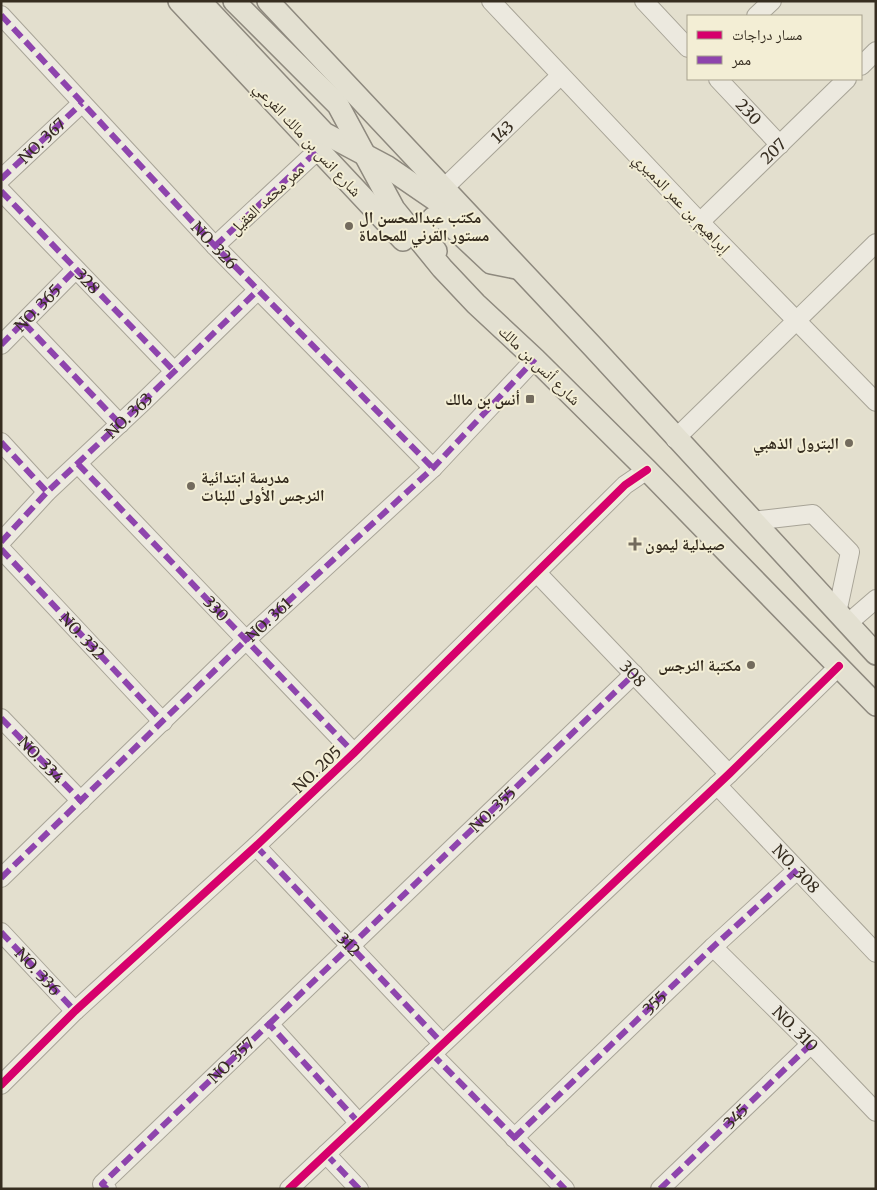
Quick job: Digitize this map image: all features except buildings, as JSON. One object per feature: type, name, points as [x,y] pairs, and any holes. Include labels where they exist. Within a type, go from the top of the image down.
[{"type":"main road","name":"شارع انس بن مالك الفرعي","points":[[179,1],[318,151],[424,261],[444,270]]},
{"type":"main road","points":[[200,1],[324,133],[334,140],[363,153],[411,182],[453,213],[481,227]]},
{"type":"main road","name":"شارع أنس بن مالك","points":[[234,1],[338,105],[394,209],[444,270],[476,304],[535,359],[647,470],[876,705]]},
{"type":"main road","points":[[268,1],[481,227],[516,268],[594,348],[675,439],[876,654]]},
{"type":"main road","points":[[444,270],[440,256],[425,235],[426,224],[434,218],[444,218],[448,221],[491,263],[516,268]]},
{"type":"street","name":"إبراهيم بن عمر الدميري","points":[[490,1],[700,222],[876,402]]},
{"type":"street","points":[[644,1],[687,47]]},
{"type":"street","points":[[757,15],[772,1]]},
{"type":"street","name":"NO. 326","points":[[1,15],[215,246],[433,468]]},
{"type":"street","points":[[862,65],[876,51]]},
{"type":"street","name":"143","points":[[444,188],[560,76]]},
{"type":"street","name":"230","points":[[719,80],[780,145]]},
{"type":"street","name":"207","points":[[700,222],[846,80]]},
{"type":"street","name":"NO. 367","points":[[1,179],[82,103]]},
{"type":"street","name":"ممر محمد العقيل","points":[[215,246],[318,151]]},
{"type":"street","name":"328","points":[[1,191],[174,371]]},
{"type":"street","points":[[675,439],[876,243]]},
{"type":"street","name":"NO. 365","points":[[1,344],[76,270]]},
{"type":"street","name":"NO. 363","points":[[1,542],[47,492],[258,290]]},
{"type":"street","points":[[24,323],[120,424]]},
{"type":"street","name":"NO. 361","points":[[1,878],[245,641],[433,468],[535,359]]},
{"type":"street","points":[[1,442],[47,492]]},
{"type":"street","name":"330","points":[[78,464],[354,753]]},
{"type":"street","name":"NO. 205","points":[[1,1084],[75,1011],[256,846],[354,753],[624,485],[647,470]]},
{"type":"street","points":[[752,521],[813,514],[850,552],[842,619]]},
{"type":"street","name":"NO. 332","points":[[1,549],[163,722]]},
{"type":"street","name":"308","points":[[537,573],[634,674],[723,779]]},
{"type":"street","points":[[842,619],[876,599]]},
{"type":"street","points":[[290,1189],[723,779],[839,666]]},
{"type":"street","name":"NO. 355","points":[[269,1024],[634,674]]},
{"type":"street","name":"NO. 334","points":[[1,718],[80,802]]},
{"type":"street","name":"NO. 308","points":[[723,779],[797,870],[876,953]]},
{"type":"street","name":"312","points":[[256,846],[350,945],[514,1138],[565,1189]]},
{"type":"street","name":"355","points":[[514,1138],[713,947],[797,870]]},
{"type":"street","name":"NO. 336","points":[[1,932],[75,1011]]},
{"type":"street","name":"NO. 310","points":[[713,947],[811,1044],[876,1112]]},
{"type":"street","name":"NO. 357","points":[[107,1189],[102,1184],[269,1024],[359,1123]]},
{"type":"street","name":"345","points":[[660,1189],[811,1044]]},
{"type":"street","points":[[326,1154],[359,1189]]},
{"type":"marked path","points":[[1,15],[215,246],[433,468]]},
{"type":"marked path","points":[[1,179],[82,103]]},
{"type":"marked path","points":[[215,246],[317,151]]},
{"type":"marked path","points":[[1,191],[174,371]]},
{"type":"marked path","points":[[1,345],[75,270]]},
{"type":"marked path","points":[[1,542],[47,492],[258,290]]},
{"type":"marked path","points":[[24,323],[120,424]]},
{"type":"marked path","points":[[1,878],[245,641],[433,468],[535,359]]},
{"type":"marked path","points":[[1,442],[47,492]]},
{"type":"marked path","points":[[78,464],[354,753]]},
{"type":"marked path","points":[[1,549],[163,722]]},
{"type":"marked path","points":[[269,1024],[634,674]]},
{"type":"marked path","points":[[1,718],[81,801]]},
{"type":"marked path","points":[[256,846],[442,1043]]},
{"type":"marked path","points":[[514,1138],[713,947],[797,870]]},
{"type":"marked path","points":[[1,932],[75,1011]]},
{"type":"marked path","points":[[107,1189],[102,1184],[269,1024],[359,1123]]},
{"type":"marked path","points":[[660,1189],[811,1044]]},
{"type":"marked path","points":[[432,1054],[565,1189]]},
{"type":"marked path","points":[[326,1154],[359,1189]]},
{"type":"cycle path","points":[[1,1085],[75,1011],[256,846],[354,753],[625,485],[647,470]]},
{"type":"cycle path","points":[[289,1189],[729,774],[839,666]]},
{"type":"place","name":"مكتب عبدالمحسن ال مستور القرني للمحاماة","points":[[349,226]]},
{"type":"place","name":"أنس بن مالك","points":[[530,399]]},
{"type":"place","name":"البترول الذهبي","points":[[849,443]]},
{"type":"place","name":"مدرسة ابتدائية النرجس الأولى للبنات","points":[[191,486]]},
{"type":"place","name":"صيدلية ليمون","points":[[635,544]]},
{"type":"place","name":"مكتبة النرجس","points":[[751,665]]}]
